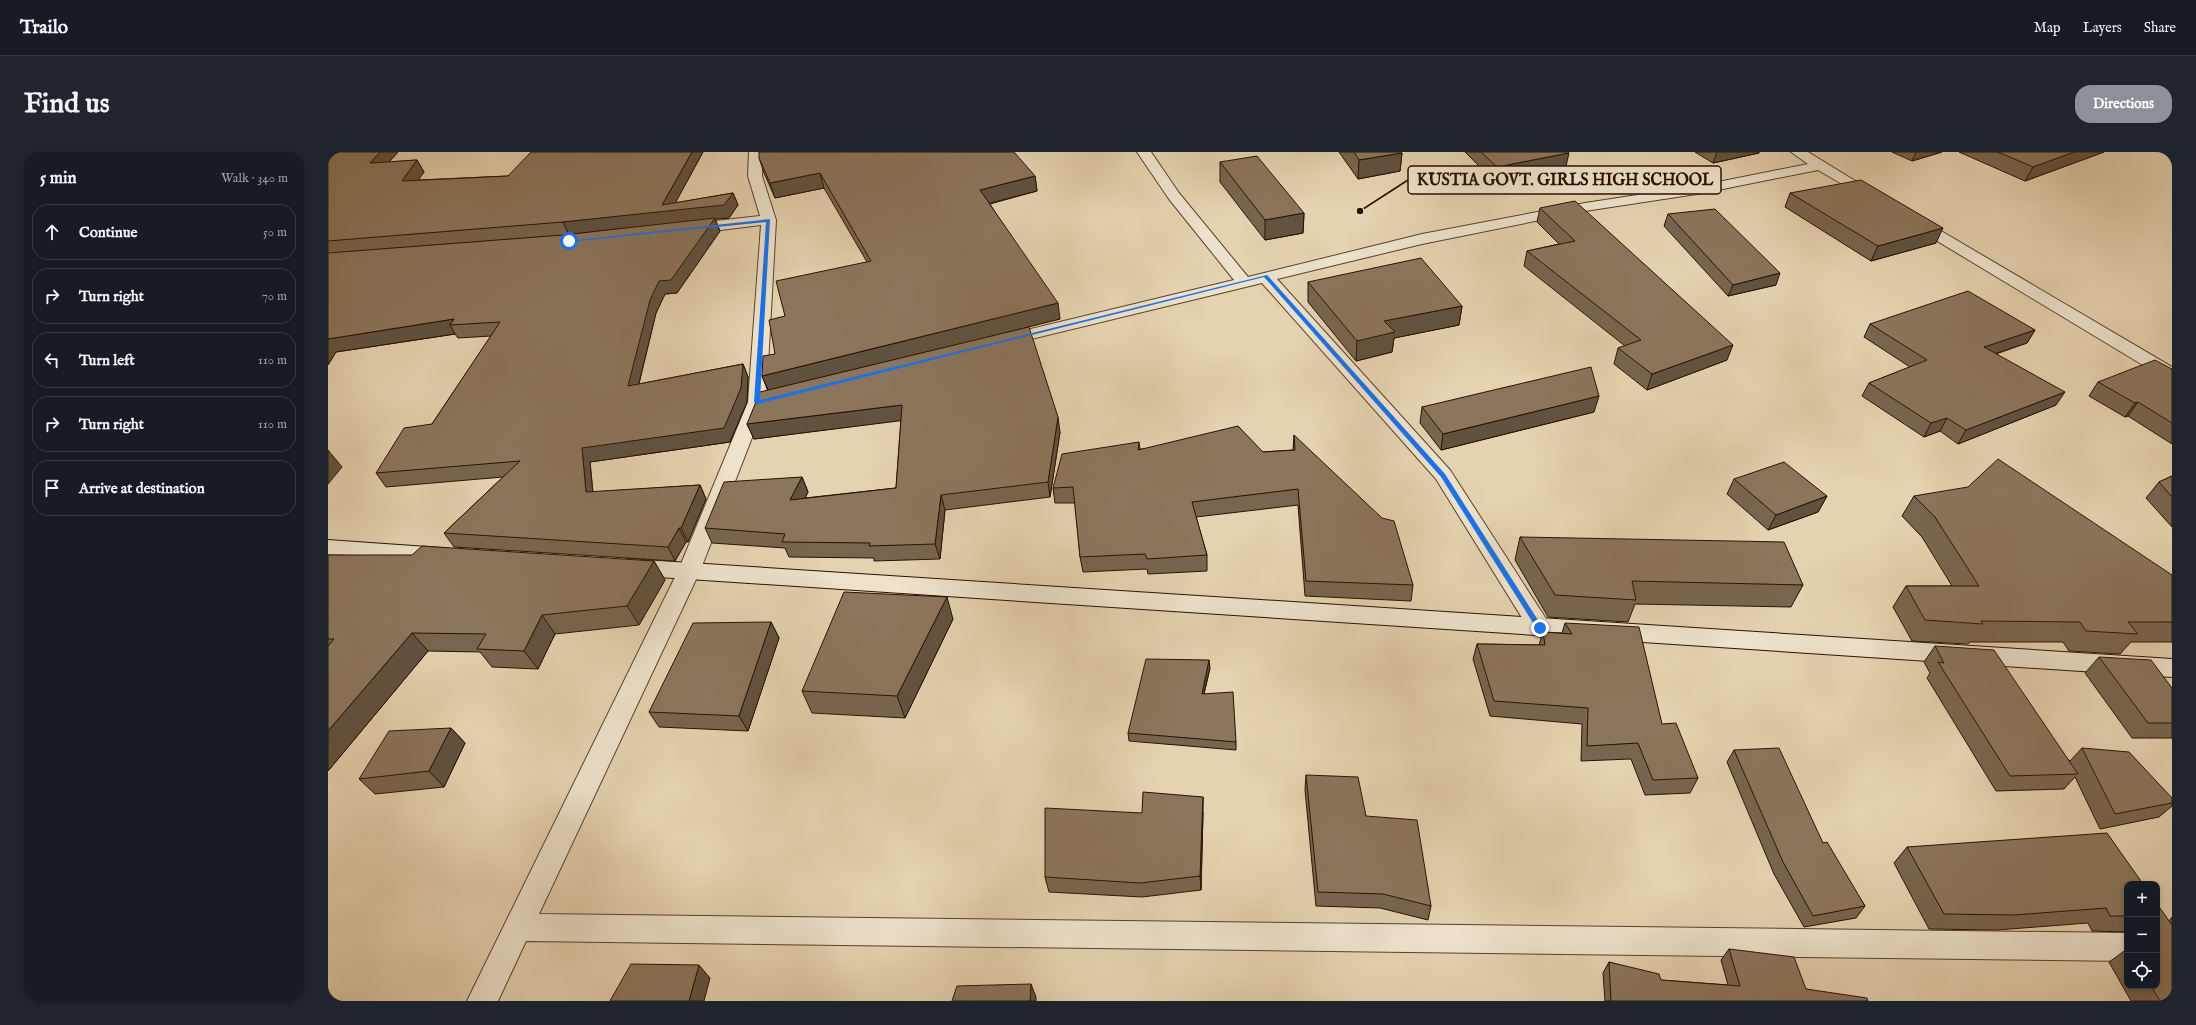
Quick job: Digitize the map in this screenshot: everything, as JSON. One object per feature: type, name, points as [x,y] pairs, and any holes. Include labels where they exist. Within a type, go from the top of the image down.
[{"type":"street","points":[[482,1001],[689,571],[765,400],[769,220],[755,176],[756,152]]},
{"type":"street","points":[[1144,152],[1174,196],[1243,281]]},
{"type":"street","points":[[1798,152],[1889,206]]},
{"type":"street","points":[[988,344],[1243,281],[1422,239],[1585,208],[1703,189],[1821,165]]},
{"type":"street","points":[[1903,214],[2172,375]]},
{"type":"street","points":[[676,230],[769,220]]},
{"type":"street","points":[[1265,276],[1443,475],[1540,628]]},
{"type":"street","points":[[328,548],[462,557]]},
{"type":"street","points":[[611,566],[1540,628],[2172,668]]},
{"type":"street","points":[[518,927],[2124,946]]},
{"type":"building","points":[[328,152],[380,152],[370,163],[417,160],[402,181],[508,176],[531,152],[692,152],[662,205],[733,193],[724,205],[563,222],[328,241]]},
{"type":"building","points":[[759,152],[1014,152],[1035,176],[980,190],[1058,303],[762,376],[763,356],[775,354],[769,320],[785,316],[776,281],[871,261],[820,173],[770,183],[759,158]]},
{"type":"building","points":[[1354,152],[1401,152],[1402,153],[1359,160]]},
{"type":"building","points":[[1481,152],[1568,152],[1569,153],[1497,167]]},
{"type":"building","points":[[1998,152],[2074,152],[2033,167]]},
{"type":"building","points":[[1257,156],[1304,213],[1265,220],[1220,162]]},
{"type":"building","points":[[1861,180],[1943,228],[1878,246],[1790,193]]},
{"type":"building","points":[[1575,201],[1733,345],[1652,374],[1618,348],[1641,340],[1527,251],[1575,241],[1540,208]]},
{"type":"building","points":[[1715,209],[1780,273],[1733,285],[1668,214]]},
{"type":"building","points":[[715,218],[671,280],[659,281],[650,300],[628,386],[743,364],[741,388],[724,428],[582,448],[586,492],[700,485],[681,528],[679,528],[668,547],[444,533],[520,461],[376,473],[404,428],[432,424],[500,322],[450,325],[454,319],[328,339],[328,253],[563,235]]},
{"type":"building","points":[[1421,258],[1462,306],[1384,321],[1395,332],[1357,341],[1308,282]]},
{"type":"building","points":[[1968,291],[2035,330],[1984,347],[2065,392],[1966,430],[1947,418],[1931,423],[1869,383],[1927,360],[1870,324]]},
{"type":"building","points":[[1029,327],[1058,417],[1048,482],[941,495],[935,544],[869,546],[870,543],[782,542],[785,534],[705,528],[724,482],[802,477],[790,500],[896,488],[902,405],[747,424],[760,392]]},
{"type":"building","points":[[2155,360],[2172,369],[2172,423],[2138,402],[2135,403],[2098,382]]},
{"type":"building","points":[[1591,367],[1599,396],[1443,434],[1422,407]]},
{"type":"building","points":[[1238,426],[1263,452],[1295,450],[1294,435],[1382,518],[1394,521],[1413,585],[1306,581],[1298,489],[1192,502],[1207,555],[1147,559],[1145,554],[1080,557],[1073,487],[1053,488],[1062,454],[1139,442],[1138,450]]},
{"type":"building","points":[[1998,459],[2172,575],[2172,622],[2128,622],[2138,634],[2086,631],[2080,622],[1981,621],[1983,624],[1925,620],[1906,586],[1979,586],[1935,517],[1914,496],[1968,487]]},
{"type":"building","points":[[1784,462],[1827,496],[1776,515],[1734,479]]},
{"type":"building","points":[[2172,476],[2172,497],[2159,482]]},
{"type":"building","points":[[1520,537],[1784,542],[1803,585],[1632,581],[1636,600],[1555,595]]},
{"type":"building","points":[[422,546],[654,561],[627,606],[542,615],[524,651],[477,649],[486,634],[412,633],[328,731],[328,646],[334,639],[328,639],[328,555],[412,555]]},
{"type":"building","points":[[844,592],[947,597],[897,696],[802,691]]},
{"type":"building","points":[[771,622],[739,716],[649,712],[693,623]]},
{"type":"building","points":[[1565,623],[1639,627],[1662,724],[1676,723],[1698,778],[1653,780],[1638,743],[1587,746],[1588,708],[1494,701],[1477,644],[1545,645],[1543,632],[1572,634]]},
{"type":"building","points":[[1935,646],[1994,650],[2078,774],[2010,776],[1938,662],[1944,663]]},
{"type":"building","points":[[2099,657],[2151,660],[2172,688],[2172,723],[2148,723]]},
{"type":"building","points":[[1146,659],[1209,660],[1202,694],[1233,692],[1236,742],[1128,733]]},
{"type":"building","points":[[451,728],[429,771],[359,779],[389,731]]},
{"type":"building","points":[[1779,748],[1823,843],[1827,842],[1865,906],[1813,916],[1783,862],[1734,750]]},
{"type":"building","points":[[2082,748],[2129,752],[2172,798],[2172,803],[2115,814]]},
{"type":"building","points":[[1306,775],[1358,777],[1366,816],[1417,820],[1431,906],[1383,894],[1318,892]]},
{"type":"building","points":[[1143,792],[1203,797],[1200,876],[1140,883],[1045,877],[1045,808],[1142,813]]},
{"type":"building","points":[[2107,833],[2141,881],[2124,881],[2124,916],[2110,916],[2106,908],[2014,915],[1944,914],[1907,847]]},
{"type":"building","points":[[2160,908],[2172,925],[2172,1001],[2160,1001],[2153,989],[2160,989]]},
{"type":"building","points":[[1729,949],[1794,957],[1806,989],[1867,998],[1868,1001],[1611,1001],[1609,962],[1659,974],[1661,980],[1740,986]]},
{"type":"building","points":[[631,964],[699,965],[689,1001],[610,1001]]},
{"type":"building","points":[[1031,984],[1030,1001],[952,1001],[957,986]]},
{"type":"place","name":"KUSTIA GOVT. GIRLS HIGH SCHOOL","points":[[1360,211]]},
{"type":"route","points":[[569,241],[769,220],[757,402],[1265,276],[1443,475],[1540,628]]}]
